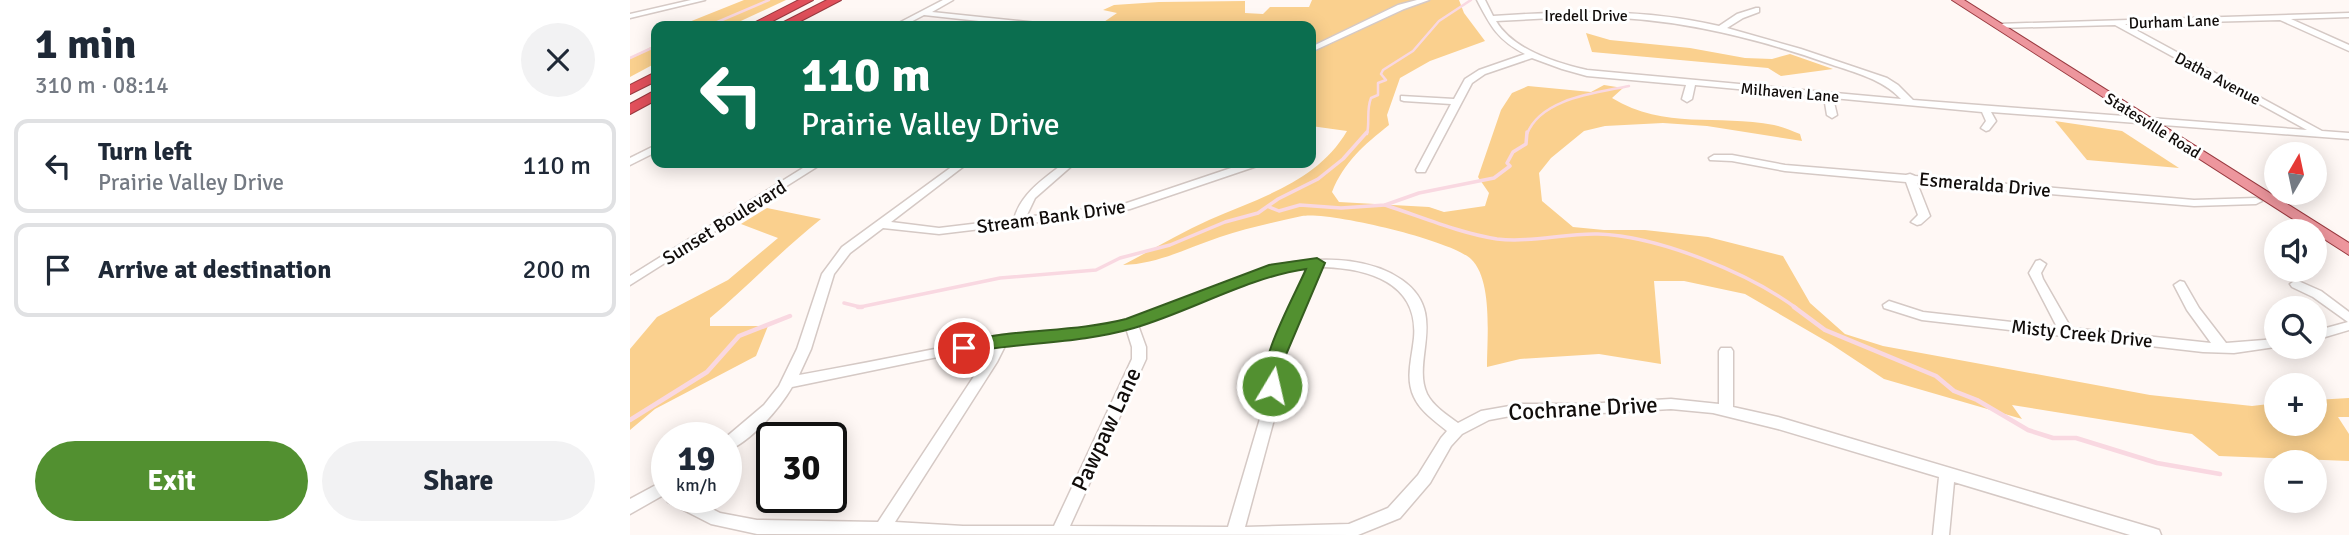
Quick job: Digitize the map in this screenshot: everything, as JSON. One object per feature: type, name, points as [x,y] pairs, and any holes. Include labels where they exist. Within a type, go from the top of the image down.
[{"type":"highway","points":[[764,21],[808,0]]},
{"type":"highway","points":[[792,21],[836,0]]},
{"type":"highway","points":[[630,90],[651,79]]},
{"type":"highway","points":[[630,109],[650,97]]},
{"type":"main road","name":"Statesville Road","points":[[1945,0],[2283,219]]},
{"type":"main road","name":"Statesville Road","points":[[1957,0],[2349,250]]},
{"type":"main road","points":[[2327,248],[2349,262]]},
{"type":"street","points":[[630,16],[701,0]]},
{"type":"street","points":[[907,21],[949,0]]},
{"type":"street","points":[[1316,48],[1424,0]]},
{"type":"street","name":"Milhaven Lane","points":[[1481,0],[1491,19],[1508,40],[1535,54],[1587,74],[2349,136]]},
{"type":"street","points":[[671,6],[678,15]]},
{"type":"street","points":[[1721,28],[1756,10]]},
{"type":"street","points":[[923,13],[999,21]]},
{"type":"street","name":"Iredell Drive","points":[[1491,19],[1575,13],[1616,14],[1663,18],[1721,28],[1884,80],[1910,102]]},
{"type":"street","name":"Durham Lane","points":[[1998,26],[2349,15]]},
{"type":"street","points":[[2281,17],[2349,48]]},
{"type":"street","name":"Datha Avenue","points":[[2115,22],[2321,134]]},
{"type":"street","points":[[1421,170],[1464,86],[1478,74],[1535,54]]},
{"type":"street","points":[[1687,99],[1691,83]]},
{"type":"street","points":[[1828,95],[1832,115]]},
{"type":"street","points":[[1404,97],[1455,102]]},
{"type":"street","points":[[1985,108],[1990,121],[1986,128]]},
{"type":"street","points":[[630,162],[651,151]]},
{"type":"street","name":"Esmeralda Drive","points":[[1714,159],[1732,158],[1785,168],[2194,202],[2256,201]]},
{"type":"street","name":"Sunset Boulevard","points":[[630,281],[810,168]]},
{"type":"street","points":[[742,432],[791,382],[801,362],[828,274],[846,250],[956,168]]},
{"type":"street","points":[[1019,222],[1020,212],[1026,201],[1064,168]]},
{"type":"street","name":"Stream Bank Drive","points":[[881,224],[939,231],[1126,207],[1241,168]]},
{"type":"street","points":[[1910,177],[1924,216],[1917,222]]},
{"type":"street","points":[[791,382],[1001,340],[1080,334],[1131,323],[1275,269],[1337,262],[1364,267],[1403,286],[1418,311],[1421,323],[1417,383],[1422,398],[1457,430]]},
{"type":"street","points":[[1235,533],[1269,412],[1276,357],[1317,263]]},
{"type":"street","points":[[2040,264],[2035,274],[2067,332]]},
{"type":"street","points":[[2296,284],[2317,294],[2349,317]]},
{"type":"street","points":[[2180,285],[2193,310],[2222,348]]},
{"type":"street","name":"Misty Creek Drive","points":[[1889,305],[1923,316],[2067,332],[2222,348],[2264,345]]},
{"type":"street","name":"Pawpaw Lane","points":[[1059,533],[1139,359],[1139,346],[1131,323]]},
{"type":"street","points":[[2327,332],[2349,326]]},
{"type":"street","points":[[882,529],[992,359],[1001,340]]},
{"type":"street","points":[[1726,351],[1726,410]]},
{"type":"street","name":"Cochrane Drive","points":[[706,513],[717,519],[757,527],[882,529],[927,533],[1314,534],[1350,531],[1378,522],[1394,513],[1410,498],[1435,457],[1457,430],[1486,415],[1521,409],[1671,404],[1726,410],[1817,434],[2153,535]]},
{"type":"street","points":[[1941,535],[1947,474]]},
{"type":"street","points":[[630,507],[651,498]]},
{"type":"shaded area","points":[[744,0],[786,0],[741,21],[692,21]]},
{"type":"shaded area","points":[[1312,0],[1459,0],[1464,13],[1485,41],[1430,61],[1400,78],[1387,115],[1389,125],[1356,155],[1337,181],[1332,192],[1339,202],[1429,207],[1444,212],[1485,206],[1489,193],[1478,177],[1501,110],[1512,93],[1528,86],[1591,92],[1604,85],[1623,88],[1612,98],[1652,114],[1777,126],[1800,134],[1802,141],[1707,126],[1663,123],[1605,126],[1584,131],[1551,158],[1539,173],[1542,201],[1573,227],[1645,230],[1708,237],[1783,256],[1810,303],[1845,334],[1883,346],[2150,395],[2252,406],[2264,405],[2264,436],[2327,436],[2327,399],[2349,398],[2349,417],[2338,417],[2349,434],[2349,461],[2327,460],[2327,450],[2264,450],[2264,458],[2219,456],[2192,434],[2012,405],[2022,419],[1884,379],[1831,344],[1745,294],[1684,281],[1654,281],[1661,364],[1599,354],[1520,359],[1487,367],[1486,295],[1478,268],[1471,259],[1459,251],[1416,236],[1337,218],[1302,216],[1261,225],[1160,259],[1123,265],[1198,225],[1268,195],[1304,176],[1335,149],[1347,131],[1316,127],[1316,21],[1105,21],[1117,13],[1103,10],[1114,5],[1159,2],[1245,1],[1245,13],[1263,14],[1270,7],[1309,7]]},
{"type":"shaded area","points":[[1586,33],[1610,40],[1690,48],[1745,58],[1772,59],[1790,54],[1833,69],[1781,76],[1768,68],[1592,52]]},
{"type":"shaded area","points":[[651,47],[651,66],[630,77],[630,59]]},
{"type":"shaded area","points":[[2055,121],[2122,131],[2179,168],[2087,160]]},
{"type":"shaded area","points":[[767,208],[821,219],[710,318],[710,326],[768,326],[756,356],[655,409],[630,430],[630,349],[657,317],[728,280],[778,238],[741,224]]},
{"type":"waterway","points":[[720,21],[769,0]]},
{"type":"waterway","points":[[1367,134],[1371,98],[1378,95],[1378,83],[1386,80],[1381,74],[1383,70],[1413,51],[1439,21],[1471,0]]},
{"type":"waterway","points":[[630,58],[651,48]]},
{"type":"waterway","points":[[1527,134],[1544,112],[1557,105],[1586,95],[1629,86]]},
{"type":"waterway","points":[[860,307],[1000,278],[1096,270],[1120,258],[1170,245],[1225,222],[1258,213],[1278,199],[1318,179],[1343,159],[1367,132]]},
{"type":"waterway","points":[[1385,205],[1419,193],[1494,178],[1510,166],[1507,163],[1513,152],[1526,144],[1527,132]]},
{"type":"waterway","points":[[1269,207],[1279,211],[1300,205],[1341,208],[1385,205]]},
{"type":"waterway","points":[[1385,205],[1455,229],[1497,239],[1522,240],[1598,234],[1648,241],[1729,270],[1796,308]]},
{"type":"waterway","points":[[844,303],[860,307]]},
{"type":"waterway","points":[[1794,307],[1825,330],[1936,376],[1954,391],[1977,400],[2028,430],[2053,438],[2076,438],[2157,463],[2220,474]]},
{"type":"waterway","points":[[630,420],[707,372],[739,336],[790,316]]},
{"type":"route","points":[[964,348],[1023,337],[1080,334],[1107,329],[1131,323],[1275,269],[1294,264],[1317,263],[1283,337],[1276,357],[1272,386]]}]
